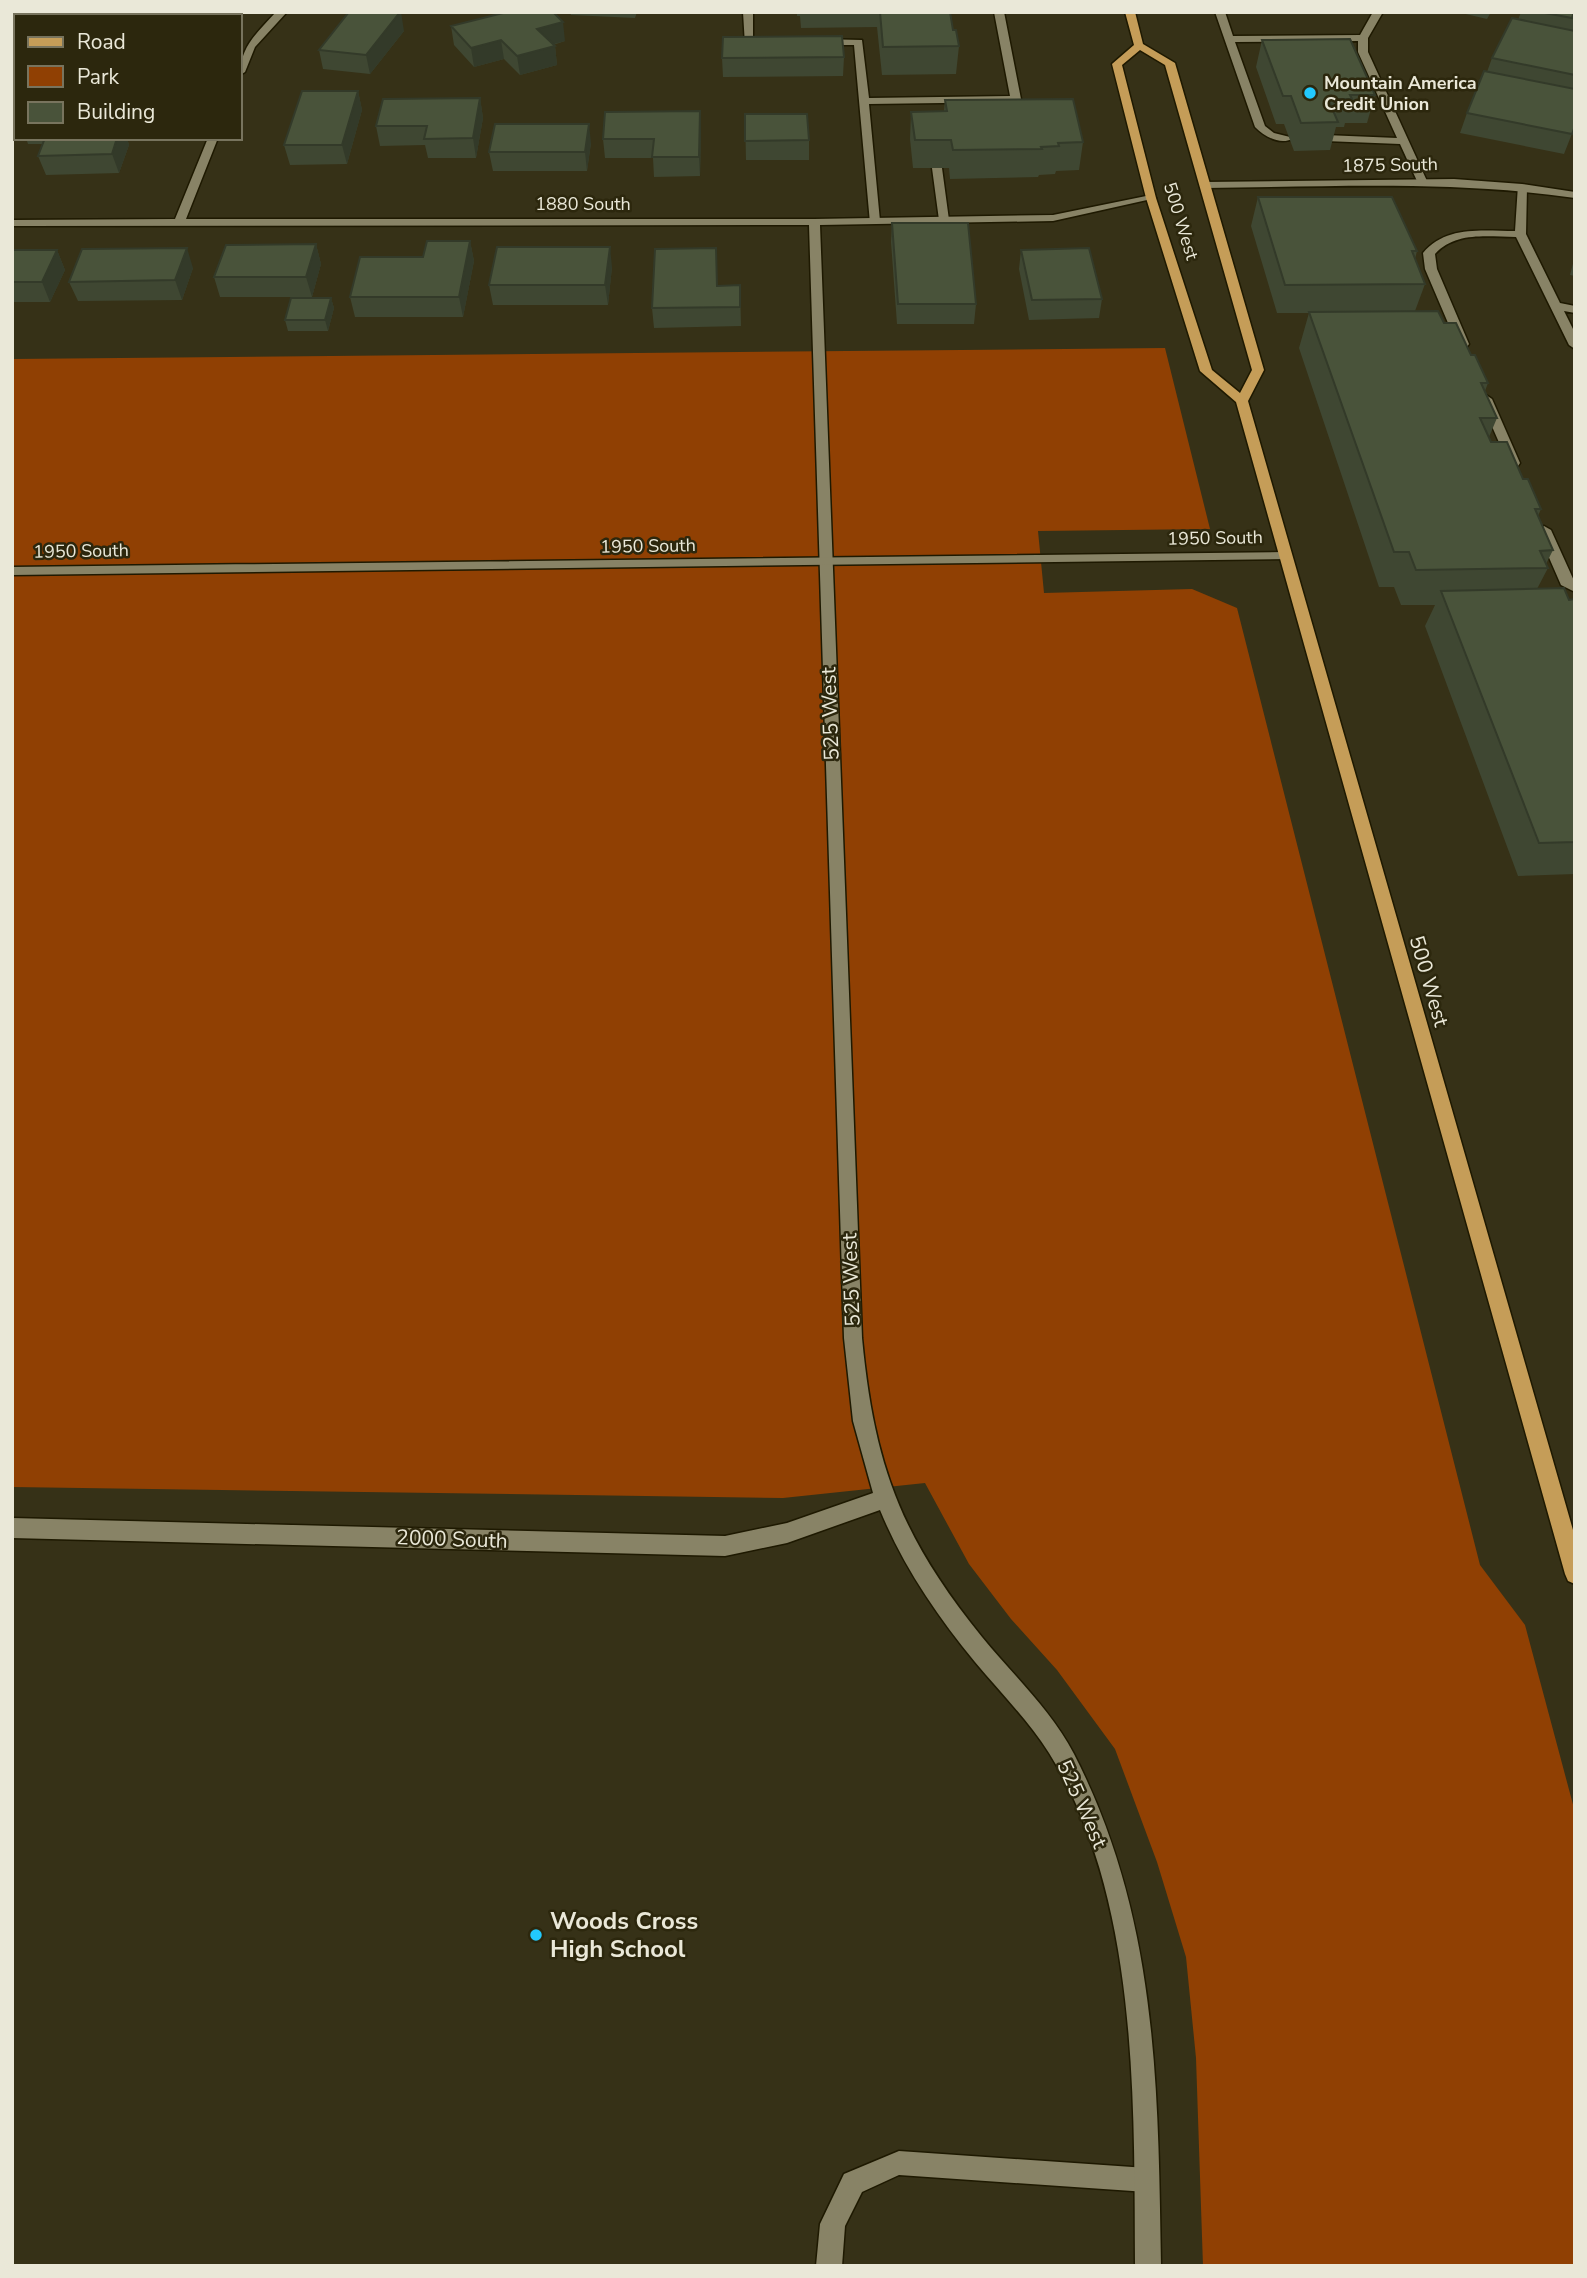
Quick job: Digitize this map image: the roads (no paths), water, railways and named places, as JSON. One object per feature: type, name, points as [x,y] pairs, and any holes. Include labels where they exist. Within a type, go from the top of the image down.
[{"type":"main road","points":[[1129,12],[1139,46]]},
{"type":"main road","name":"500 West","points":[[1242,401],[1258,370],[1170,64],[1139,46],[1117,64],[1151,198],[1206,372],[1242,401],[1575,1574]]},
{"type":"street","points":[[242,67],[250,46],[282,12]]},
{"type":"street","points":[[748,12],[748,43],[776,43]]},
{"type":"street","points":[[864,101],[1016,99],[999,12]]},
{"type":"street","points":[[1220,12],[1260,127],[1271,136],[1289,138]]},
{"type":"street","points":[[1378,12],[1363,38],[1363,52],[1422,181]]},
{"type":"street","points":[[1229,39],[1363,38]]},
{"type":"street","points":[[803,42],[859,42],[874,221]]},
{"type":"street","points":[[928,100],[929,113]]},
{"type":"street","points":[[1325,138],[1404,141]]},
{"type":"street","points":[[180,221],[212,140]]},
{"type":"street","points":[[937,168],[944,220]]},
{"type":"street","name":"1875 South","points":[[1205,185],[1422,181],[1522,187],[1575,194]]},
{"type":"street","points":[[1522,187],[1520,234],[1575,345]]},
{"type":"street","name":"1880 South","points":[[12,223],[814,222],[1053,218],[1151,198]]},
{"type":"street","name":"525 West","points":[[814,222],[853,1338],[865,1434],[885,1498],[919,1569],[951,1616],[1028,1709],[1064,1758],[1085,1802],[1117,1886],[1133,1961],[1141,2040],[1147,2180],[1147,2266]]},
{"type":"street","points":[[1468,355],[1432,269],[1429,253],[1437,242],[1455,236],[1520,234]]},
{"type":"street","points":[[1554,305],[1575,310]]},
{"type":"street","points":[[1483,392],[1520,477]]},
{"type":"street","points":[[1536,513],[1568,585],[1575,588]]},
{"type":"street","name":"1950 South","points":[[12,571],[1284,556]]},
{"type":"street","name":"2000 South","points":[[12,1528],[725,1546],[766,1541],[885,1498]]},
{"type":"street","points":[[829,2266],[833,2224],[853,2183],[899,2163],[1147,2180]]},
{"type":"place","name":"Mountain America Credit Union","points":[[1310,93]]},
{"type":"place","name":"Woods Cross High School","points":[[536,1935]]}]
